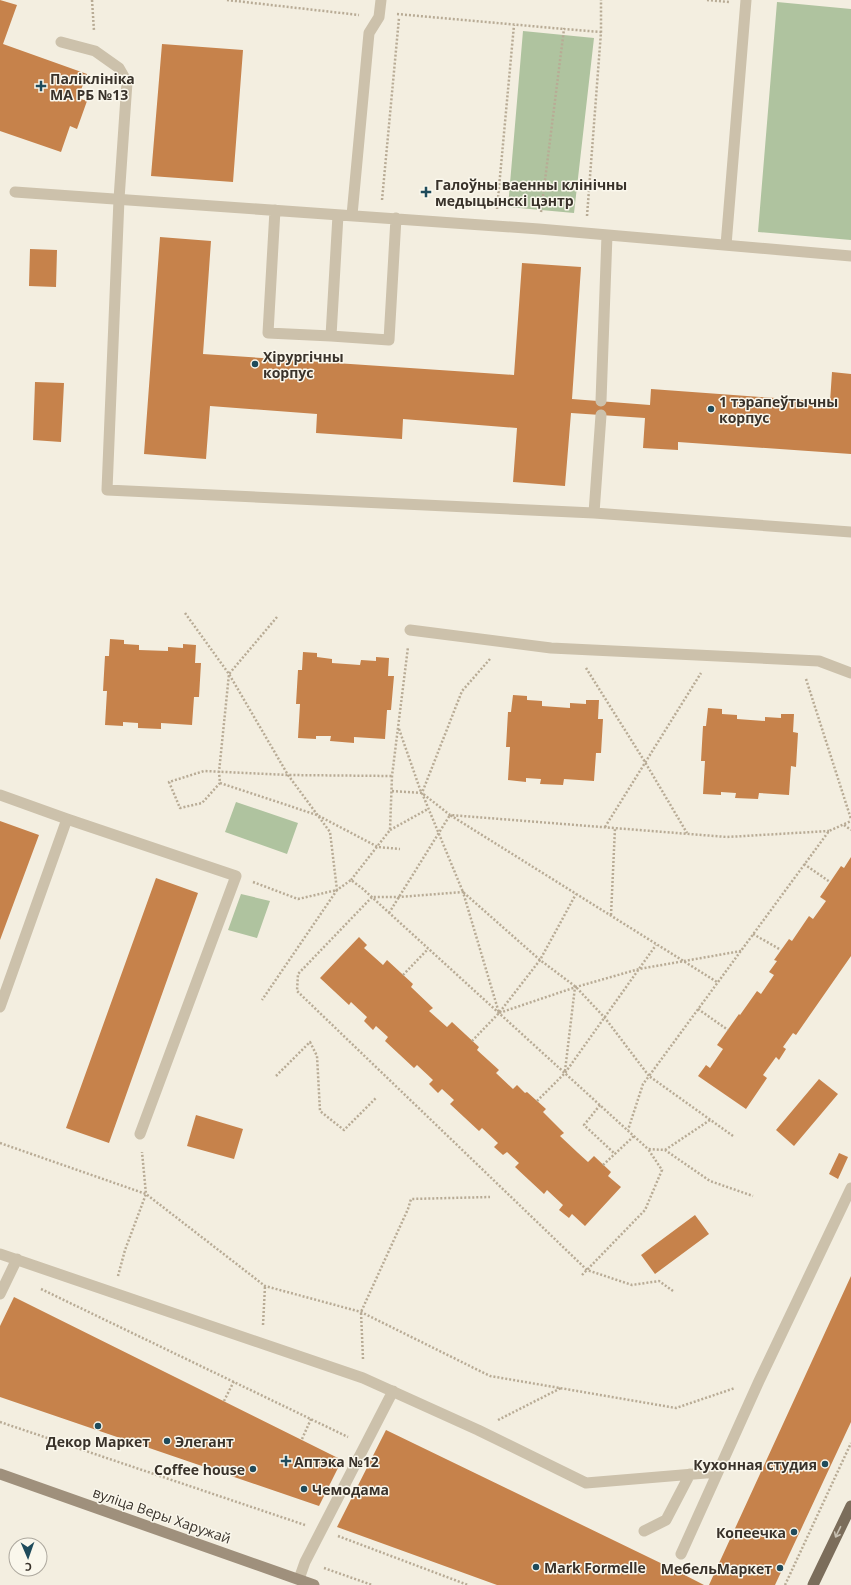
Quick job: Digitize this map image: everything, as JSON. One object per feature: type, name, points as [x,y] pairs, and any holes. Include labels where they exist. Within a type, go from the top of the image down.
[{"type":"main road","name":"вуліца Веры Харужай","points":[[0,1474],[314,1585]]},
{"type":"main road","points":[[814,1585],[851,1506]]},
{"type":"lane","points":[[352,216],[369,32],[379,17],[381,0]]},
{"type":"lane","points":[[726,245],[746,0]]},
{"type":"lane","points":[[61,42],[95,51],[119,68],[127,82],[119,200],[107,490],[594,513],[851,532]]},
{"type":"lane","points":[[15,192],[396,218],[851,256]]},
{"type":"lane","points":[[275,210],[268,333],[389,340],[396,218]]},
{"type":"lane","points":[[331,336],[338,215]]},
{"type":"lane","points":[[601,401],[608,235]]},
{"type":"lane","points":[[594,513],[602,415]]},
{"type":"lane","points":[[410,630],[551,648],[819,661],[851,673]]},
{"type":"lane","points":[[0,795],[236,876],[140,1134]]},
{"type":"lane","points":[[0,1007],[67,819]]},
{"type":"lane","points":[[681,1554],[758,1380],[848,1202],[851,1188]]},
{"type":"lane","points":[[0,1254],[363,1378],[478,1430],[586,1483],[718,1472]]},
{"type":"lane","points":[[0,1294],[17,1259]]},
{"type":"lane","points":[[299,1579],[305,1562],[321,1530],[393,1391]]},
{"type":"lane","points":[[644,1531],[666,1520],[690,1474]]},
{"type":"path","points":[[92,0],[95,51]]},
{"type":"path","points":[[585,233],[601,32],[602,0]]},
{"type":"path","points":[[706,0],[731,2]]},
{"type":"path","points":[[380,218],[400,13]]},
{"type":"path","points":[[496,226],[514,25],[601,32]]},
{"type":"path","points":[[539,229],[564,29]]},
{"type":"path","points":[[184,613],[229,674],[288,775],[330,832],[337,890]]},
{"type":"path","points":[[277,617],[229,674],[219,772],[220,783],[202,803],[180,808],[169,782],[204,771],[219,772],[288,775],[392,776]]},
{"type":"path","points":[[390,830],[392,776],[410,630]]},
{"type":"path","points":[[422,793],[462,691],[503,642]]},
{"type":"path","points":[[573,649],[645,762],[687,833]]},
{"type":"path","points":[[605,827],[712,656]]},
{"type":"path","points":[[450,815],[727,836],[829,831],[843,825],[851,820],[800,660]]},
{"type":"path","points":[[398,727],[428,809],[463,892],[499,1013]]},
{"type":"path","points":[[220,783],[317,815],[378,847],[400,849]]},
{"type":"path","points":[[392,791],[422,793],[450,815],[717,982]]},
{"type":"path","points":[[262,1000],[337,890],[351,880],[390,830],[428,809]]},
{"type":"path","points":[[389,913],[450,815]]},
{"type":"path","points":[[843,825],[851,830]]},
{"type":"path","points":[[610,916],[615,828]]},
{"type":"path","points":[[628,1130],[643,1084],[829,831]]},
{"type":"path","points":[[804,864],[830,882]]},
{"type":"path","points":[[236,876],[298,899],[337,890]]},
{"type":"path","points":[[351,880],[372,897],[628,1130],[648,1149],[662,1170],[645,1210],[582,1276]]},
{"type":"path","points":[[673,1291],[659,1281],[632,1285],[587,1270],[297,991],[298,974],[372,897],[399,897],[463,892],[540,960],[576,987],[605,1018],[649,1076],[733,1136]]},
{"type":"path","points":[[472,1041],[499,1013],[540,960],[576,894]]},
{"type":"path","points":[[753,934],[781,950]]},
{"type":"path","points":[[537,1101],[565,1073],[656,944]]},
{"type":"path","points":[[403,975],[428,949]]},
{"type":"path","points":[[499,1013],[576,987],[639,969],[682,960],[741,951]]},
{"type":"path","points":[[565,1073],[576,987]]},
{"type":"path","points":[[698,1009],[728,1030]]},
{"type":"path","points":[[276,1076],[310,1042],[317,1056],[320,1111],[344,1130],[376,1098]]},
{"type":"path","points":[[600,1105],[584,1125],[615,1154]]},
{"type":"path","points":[[665,1150],[710,1120]]},
{"type":"path","points":[[118,1275],[125,1250],[146,1194],[140,1134]]},
{"type":"path","points":[[603,1165],[634,1136]]},
{"type":"path","points":[[0,1143],[146,1194],[265,1286],[361,1312],[490,1376],[676,1408],[758,1380]]},
{"type":"path","points":[[648,1149],[665,1150],[710,1181],[753,1196]]},
{"type":"path","points":[[363,1353],[361,1312],[408,1209],[411,1199],[490,1197]]},
{"type":"path","points":[[263,1323],[265,1286]]},
{"type":"path","points":[[39,1288],[365,1445]]},
{"type":"path","points":[[224,1401],[234,1381]]},
{"type":"path","points":[[478,1430],[561,1388]]},
{"type":"path","points":[[302,1439],[311,1419]]},
{"type":"path","points":[[0,1422],[321,1530],[468,1585]]},
{"type":"path","points":[[785,1585],[851,1443]]},
{"type":"green space","points":[[777,2],[851,9],[851,240],[758,232]]},
{"type":"green space","points":[[523,31],[594,38],[574,213],[508,207]]},
{"type":"green space","points":[[236,802],[298,823],[287,854],[225,832]]},
{"type":"green space","points":[[241,894],[270,901],[257,938],[228,930]]},
{"type":"building","name":"Паліклініка МА РБ №13","points":[[0,0],[17,5],[3,44],[87,74],[78,98],[87,101],[77,129],[70,126],[61,152],[0,131]]},
{"type":"building","points":[[162,44],[243,50],[233,182],[151,176]]},
{"type":"building","name":"Хірургічны корпус","points":[[160,237],[211,241],[203,354],[514,375],[522,263],[581,267],[572,399],[650,405],[651,389],[830,402],[832,372],[851,374],[851,454],[678,442],[678,450],[643,448],[645,418],[571,413],[565,486],[513,482],[517,428],[403,419],[402,439],[316,433],[317,414],[210,406],[206,459],[144,454]]},
{"type":"building","points":[[30,249],[57,250],[56,287],[29,286]]},
{"type":"building","points":[[35,382],[64,383],[61,442],[33,440]]},
{"type":"building","points":[[110,639],[124,640],[124,644],[139,645],[139,650],[168,651],[168,647],[183,648],[183,644],[196,645],[195,663],[201,663],[199,697],[194,697],[192,725],[161,723],[161,729],[138,728],[138,723],[123,722],[123,726],[105,725],[107,691],[103,691],[105,656],[109,656]]},
{"type":"building","points":[[303,652],[317,653],[317,657],[332,659],[332,663],[360,665],[361,660],[376,661],[376,657],[389,658],[388,676],[394,676],[391,710],[387,710],[385,739],[354,737],[354,743],[330,741],[331,736],[316,736],[316,739],[298,738],[300,704],[296,704],[298,670],[302,670]]},
{"type":"building","points":[[513,695],[527,696],[527,700],[542,701],[542,706],[570,708],[570,703],[586,704],[586,700],[599,700],[598,719],[603,719],[601,753],[596,753],[594,781],[564,779],[563,785],[540,784],[541,779],[526,778],[526,782],[508,780],[510,747],[506,747],[508,712],[511,712]]},
{"type":"building","points":[[708,708],[722,709],[722,714],[737,715],[737,719],[765,721],[765,717],[781,718],[781,714],[794,714],[793,732],[798,733],[796,767],[791,766],[789,795],[759,793],[758,799],[735,798],[736,793],[721,792],[721,795],[703,794],[705,761],[701,761],[703,726],[706,726]]},
{"type":"building","points":[[0,821],[39,835],[0,940]]},
{"type":"building","points":[[851,857],[851,956],[796,1035],[793,1033],[783,1047],[786,1049],[779,1060],[776,1057],[763,1075],[767,1078],[746,1109],[698,1076],[706,1065],[710,1068],[723,1049],[717,1045],[757,991],[761,994],[774,975],[769,972],[777,961],[774,960],[789,939],[792,941],[809,916],[813,919],[826,901],[820,897],[841,866],[844,868]]},
{"type":"building","points":[[156,878],[198,893],[109,1143],[66,1128]]},
{"type":"building","points":[[359,937],[367,945],[364,948],[383,965],[387,960],[413,984],[411,987],[433,1008],[429,1011],[447,1027],[452,1022],[479,1047],[477,1050],[499,1070],[496,1073],[513,1089],[517,1085],[546,1109],[543,1112],[564,1133],[560,1136],[577,1152],[588,1162],[594,1156],[611,1172],[608,1176],[621,1187],[585,1226],[572,1214],[569,1218],[559,1210],[563,1205],[547,1190],[544,1194],[515,1167],[519,1163],[507,1152],[503,1155],[494,1147],[498,1143],[482,1128],[479,1131],[450,1104],[454,1100],[442,1089],[438,1093],[429,1084],[433,1080],[417,1065],[414,1068],[385,1041],[388,1037],[376,1026],[373,1030],[364,1021],[367,1017],[351,1002],[349,1005],[320,978]]},
{"type":"building","points":[[819,1079],[838,1094],[794,1146],[776,1130]]},
{"type":"building","points":[[196,1115],[243,1129],[234,1159],[187,1146]]},
{"type":"building","points":[[839,1153],[848,1157],[838,1179],[829,1174]]},
{"type":"building","points":[[695,1215],[709,1234],[655,1274],[641,1255]]},
{"type":"building","points":[[851,1276],[851,1422],[775,1585],[709,1585]]},
{"type":"building","points":[[14,1297],[342,1460],[319,1506],[0,1397],[0,1326]]},
{"type":"building","points":[[386,1430],[704,1585],[497,1585],[337,1527]]},
{"type":"place","name":"Паліклініка МА РБ №13","points":[[41,86]]},
{"type":"place","name":"Галоўны ваенны клінічны медыцынскі цэнтр","points":[[426,192]]},
{"type":"place","name":"Хірургічны корпус","points":[[255,364]]},
{"type":"place","name":"1 тэрапеўтычны корпус","points":[[711,409]]},
{"type":"place","name":"Декор Маркет","points":[[98,1426]]},
{"type":"place","name":"Элегант","points":[[167,1441]]},
{"type":"place","name":"Аптэка №12","points":[[286,1461]]},
{"type":"place","name":"Кухонная студия","points":[[825,1464]]},
{"type":"place","name":"Coffee house","points":[[253,1469]]},
{"type":"place","name":"Чемодама","points":[[304,1489]]},
{"type":"place","name":"Копеечка","points":[[794,1532]]},
{"type":"place","name":"Mark Formelle","points":[[536,1567]]},
{"type":"place","name":"МебельМаркет","points":[[780,1568]]}]
